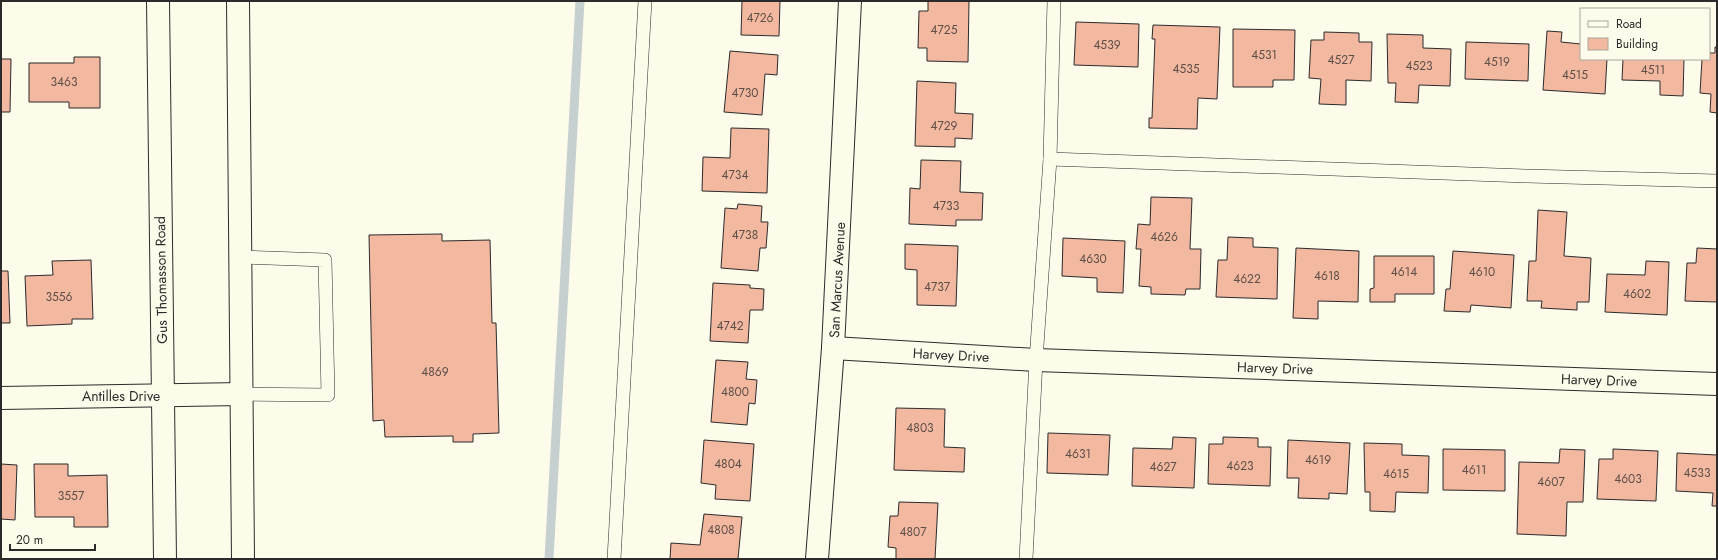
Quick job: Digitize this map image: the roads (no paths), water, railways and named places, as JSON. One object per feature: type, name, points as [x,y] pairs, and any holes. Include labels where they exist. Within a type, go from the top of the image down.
[{"type":"street","name":"Gus Thomasson Road","points":[[158,1],[165,559]]},
{"type":"street","points":[[238,1],[243,559]]},
{"type":"street","name":"San Marcus Avenue","points":[[817,559],[834,348],[850,1]]},
{"type":"street","name":"Harvey Drive","points":[[834,348],[1036,360],[1717,384]]},
{"type":"street","name":"Antilles Drive","points":[[1,398],[242,394]]},
{"type":"lane","points":[[614,559],[644,1]]},
{"type":"lane","points":[[1026,559],[1036,360],[1050,159],[1054,1]]},
{"type":"lane","points":[[1050,159],[1527,176],[1717,181]]},
{"type":"lane","points":[[240,257],[324,260],[328,395],[242,394]]},
{"type":"waterway","points":[[549,559],[580,1]]}]
